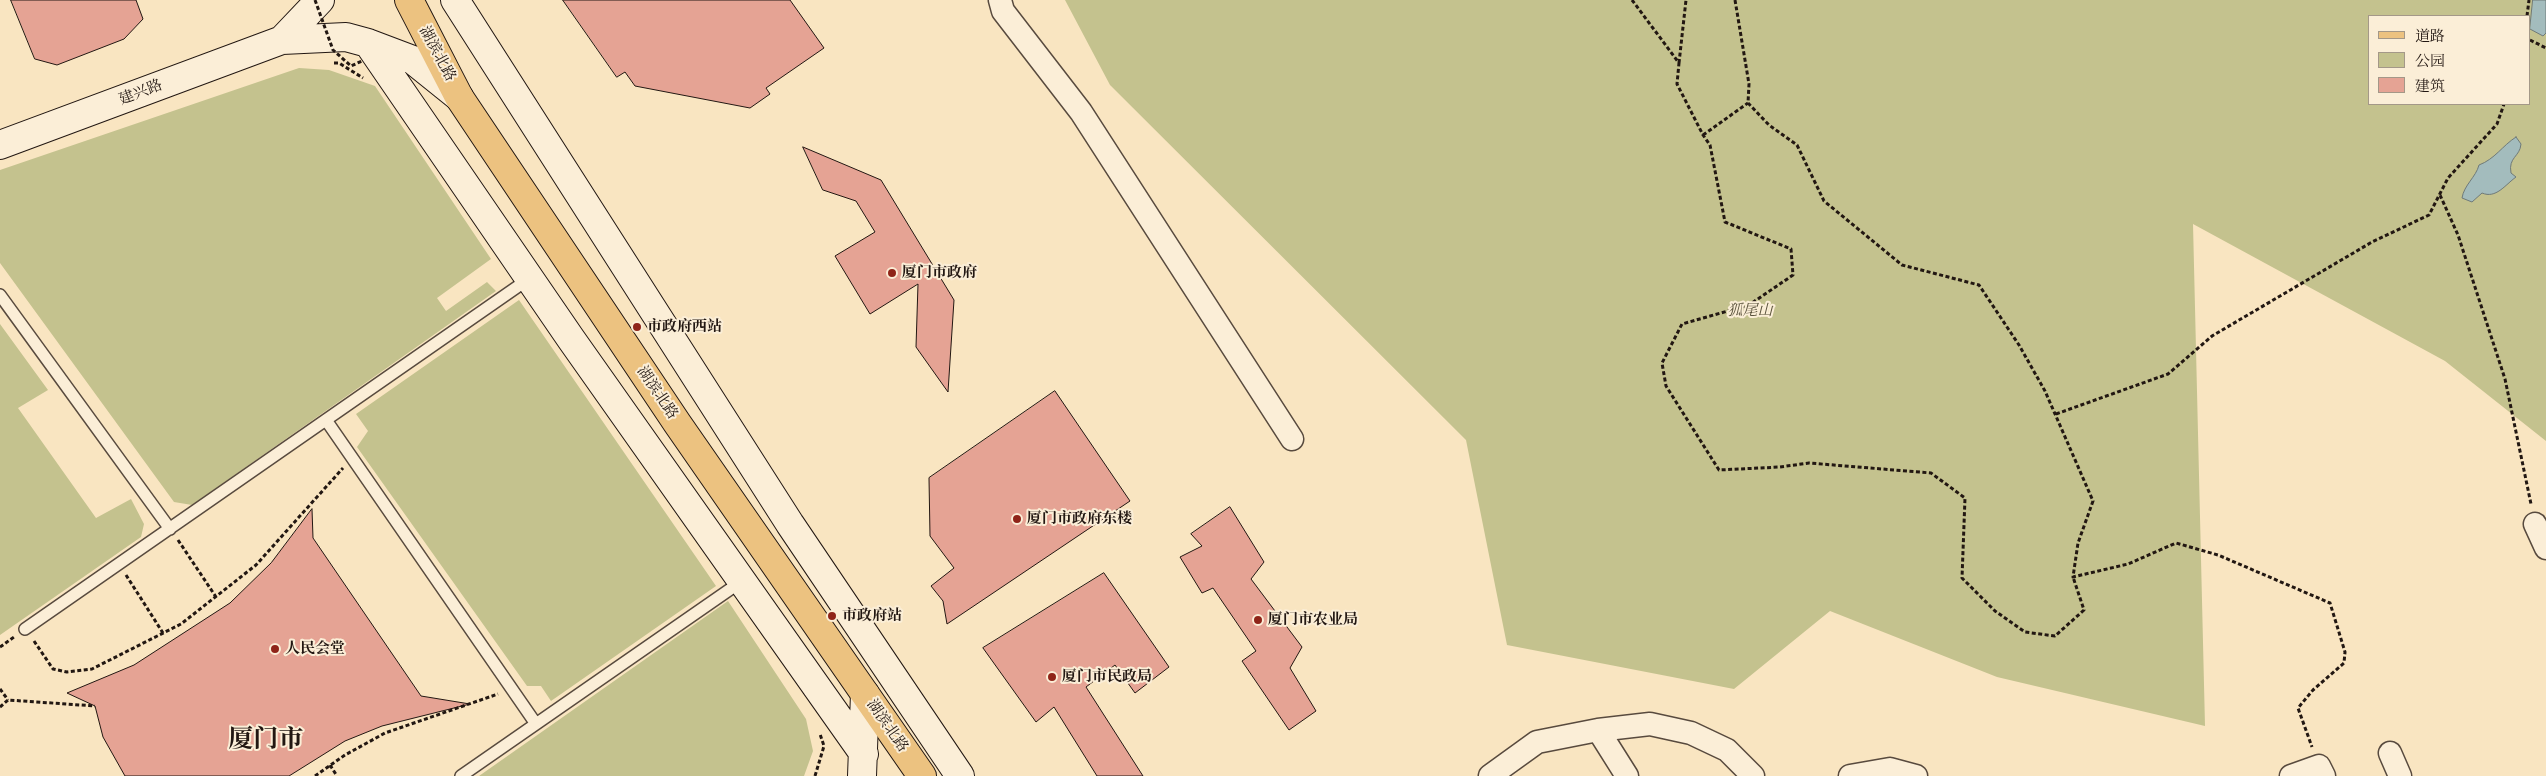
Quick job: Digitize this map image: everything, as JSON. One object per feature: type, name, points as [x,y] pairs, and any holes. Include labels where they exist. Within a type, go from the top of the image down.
[{"type":"main road","name":"湖滨北路","points":[[409,0],[459,97],[677,423],[922,776]]},
{"type":"street","name":"建兴路","points":[[282,40],[320,0]]},
{"type":"street","points":[[455,0],[784,516],[960,776]]},
{"type":"street","points":[[1000,0],[1004,11],[1081,112],[1292,439]]},
{"type":"street","name":"建兴路","points":[[0,146],[282,40],[346,37],[365,52],[413,60],[459,97]]},
{"type":"street","points":[[365,52],[530,278],[742,581],[863,765]]},
{"type":"street","points":[[2535,524],[2546,548]]},
{"type":"street","points":[[863,765],[865,694]]},
{"type":"street","points":[[1490,776],[1537,742],[1598,730],[1650,724],[1691,733],[1727,750],[1753,776]]},
{"type":"street","points":[[1598,730],[1627,776]]},
{"type":"street","points":[[2390,752],[2400,776]]},
{"type":"street","points":[[1850,776],[1890,769],[1916,776]]},
{"type":"street","points":[[2291,776],[2322,771]]},
{"type":"lane","points":[[25,629],[530,278]]},
{"type":"lane","points":[[0,295],[170,529]]},
{"type":"lane","points":[[326,420],[536,724]]},
{"type":"lane","points":[[461,776],[742,581]]},
{"type":"path","points":[[315,0],[333,50],[351,66],[365,52]]},
{"type":"path","points":[[1632,0],[1679,63]]},
{"type":"path","points":[[1686,0],[1677,84],[1710,145],[1726,222],[1790,249],[1792,275],[1749,305],[1682,324],[1662,364],[1666,386],[1719,470],[1780,467],[1809,463],[1931,473],[1965,498],[1962,578],[1995,611],[2025,632],[2055,636],[2084,610],[2073,577],[2078,543],[2093,501],[2046,391],[2019,345],[1979,285],[1902,265],[1824,201],[1796,145],[1769,125],[1748,103],[1749,84],[1735,0]]},
{"type":"path","points":[[2527,15],[2529,0]]},
{"type":"path","points":[[2531,40],[2546,48]]},
{"type":"path","points":[[1703,134],[1748,103]]},
{"type":"path","points":[[2056,414],[2168,374],[2212,336],[2372,242],[2429,215],[2448,178],[2497,124],[2504,105]]},
{"type":"path","points":[[2439,194],[2458,236],[2505,379],[2535,524]]},
{"type":"path","points":[[25,629],[53,669],[67,672],[92,669],[181,624],[256,565],[352,458]]},
{"type":"path","points":[[170,529],[216,597]]},
{"type":"path","points":[[2073,577],[2128,564],[2176,543],[2218,555],[2330,603],[2345,652],[2344,662],[2313,690],[2298,708],[2322,771]]},
{"type":"path","points":[[119,564],[163,633]]},
{"type":"path","points":[[0,689],[8,700]]},
{"type":"path","points":[[315,776],[385,733],[512,690]]},
{"type":"path","points":[[0,707],[8,700],[95,706]]},
{"type":"path","points":[[330,766],[337,776]]},
{"type":"green space","name":"狐尾山","points":[[1065,0],[2546,0],[2546,441],[2445,361],[2193,224],[2205,726],[1997,677],[1830,611],[1734,689],[1507,645],[1466,440],[1110,85]]},
{"type":"green space","points":[[299,68],[329,70],[375,86],[491,259],[437,298],[446,311],[487,282],[496,291],[192,505],[174,502],[0,263],[0,170]]},
{"type":"green space","points":[[519,300],[716,586],[551,701],[541,686],[527,686],[357,447],[368,431],[356,414]]},
{"type":"green space","points":[[0,324],[48,390],[18,408],[96,518],[131,499],[144,524],[141,537],[0,635]]},
{"type":"green space","points":[[728,601],[806,719],[813,751],[804,776],[479,776]]},
{"type":"water","points":[[2533,0],[2546,0],[2546,33],[2543,36],[2531,30]]},
{"type":"water","points":[[2516,137],[2521,144],[2519,152],[2511,164],[2511,173],[2516,177],[2496,193],[2482,193],[2472,202],[2462,198],[2479,165],[2490,159]]},
{"type":"building","points":[[11,0],[136,0],[143,19],[124,39],[57,65],[35,59]]},
{"type":"building","points":[[563,0],[790,0],[824,48],[766,88],[770,94],[750,108],[635,86],[625,72],[617,77]]},
{"type":"building","name":"厦门市政府","points":[[803,147],[881,180],[954,300],[948,392],[916,347],[918,284],[870,314],[835,256],[875,232],[856,201],[823,190]]},
{"type":"building","name":"厦门市政府东楼","points":[[1055,391],[1130,501],[947,624],[943,601],[931,586],[954,568],[930,536],[929,478]]},
{"type":"building","name":"厦门市农业局","points":[[1230,507],[1264,562],[1251,579],[1302,647],[1290,668],[1316,711],[1289,730],[1242,661],[1256,651],[1213,588],[1202,593],[1180,557],[1202,546],[1191,534]]},
{"type":"building","name":"人民会堂","points":[[312,509],[313,538],[421,696],[470,704],[382,726],[345,741],[289,776],[125,776],[103,737],[95,706],[67,693],[134,665],[230,603],[271,563]]},
{"type":"building","name":"厦门市民政局","points":[[1104,573],[1169,667],[1135,693],[1115,665],[1086,687],[1143,776],[1097,776],[1054,707],[1036,722],[983,648]]},
{"type":"place","name":"厦门市政府","points":[[892,273]]},
{"type":"place","name":"市政府西站","points":[[637,327]]},
{"type":"place","name":"厦门市政府东楼","points":[[1017,519]]},
{"type":"place","name":"市政府站","points":[[832,616]]},
{"type":"place","name":"厦门市农业局","points":[[1258,620]]},
{"type":"place","name":"人民会堂","points":[[275,649]]},
{"type":"place","name":"厦门市民政局","points":[[1052,677]]},
{"type":"district","name":"厦门市","points":[[266,741]]}]
